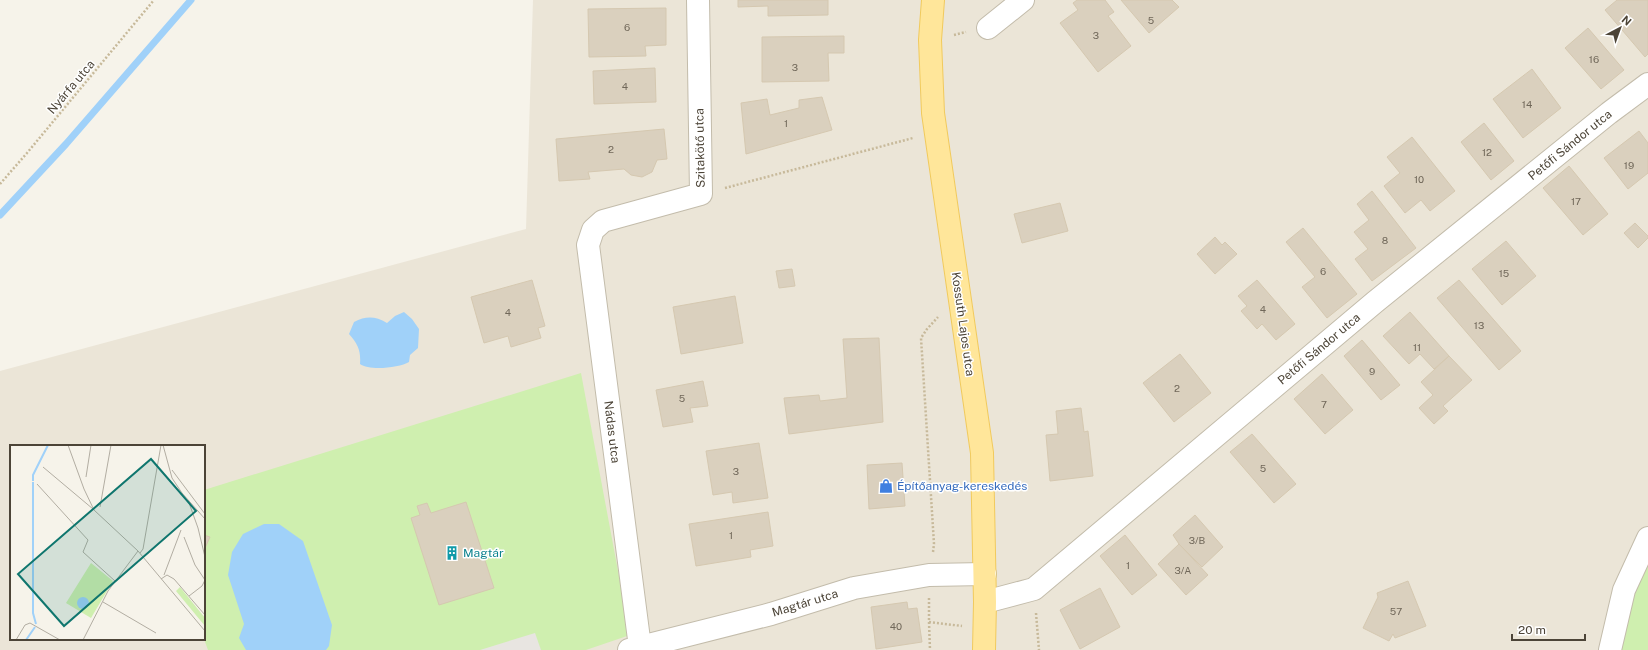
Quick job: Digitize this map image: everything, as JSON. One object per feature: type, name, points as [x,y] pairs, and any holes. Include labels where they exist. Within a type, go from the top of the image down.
[{"type":"main road","name":"Kossuth Lajos utca","points":[[930,14],[933,113],[982,453],[985,574],[984,650]]},
{"type":"street","name":"Szitakötő utca","points":[[603,221],[701,194],[698,0]]},
{"type":"street","points":[[988,28],[1023,0]]},
{"type":"street","name":"Petőfi Sándor utca","points":[[985,602],[1034,589],[1375,302],[1603,118],[1648,84]]},
{"type":"street","name":"Nádas utca","points":[[603,221],[593,230],[588,245],[634,648]]},
{"type":"street","points":[[1610,650],[1624,590],[1648,538]]},
{"type":"street","name":"Magtár utca","points":[[634,648],[771,614],[854,588],[929,575],[985,574]]},
{"type":"path","name":"Nyárfa utca","points":[[0,184],[154,0]]},
{"type":"path","points":[[930,14],[988,28]]},
{"type":"path","points":[[701,194],[914,138]]},
{"type":"path","points":[[929,575],[934,544],[921,338],[927,329],[943,312]]},
{"type":"path","points":[[1034,589],[1039,650]]},
{"type":"path","points":[[929,622],[930,650]]},
{"type":"shaded area","points":[[533,0],[1648,0],[1648,650],[0,650],[0,371],[526,229]]},
{"type":"shaded area","points":[[535,633],[541,650],[480,650]]},
{"type":"green space","points":[[581,373],[630,635],[586,650],[208,650],[204,640],[205,490]]},
{"type":"green space","points":[[1648,538],[1648,650],[1610,650]]},
{"type":"water","points":[[404,312],[412,319],[419,329],[418,348],[410,355],[409,362],[398,366],[384,368],[364,366],[360,364],[358,348],[355,341],[349,334],[354,322],[370,318],[378,319],[387,323],[395,316]]},
{"type":"water","points":[[264,524],[279,524],[303,541],[332,625],[329,646],[326,650],[246,650],[239,638],[244,624],[228,575],[232,552],[243,534]]},
{"type":"building","points":[[738,0],[828,0],[828,15],[768,16],[768,6],[738,7]]},
{"type":"building","points":[[1077,0],[1105,0],[1114,12],[1108,16],[1131,46],[1098,72],[1060,23],[1078,10],[1073,3]]},
{"type":"building","points":[[1121,0],[1172,0],[1179,7],[1149,33]]},
{"type":"building","points":[[1617,0],[1648,0],[1648,54],[1645,57],[1605,10]]},
{"type":"building","points":[[666,8],[666,45],[645,46],[646,56],[589,57],[588,9]]},
{"type":"building","points":[[1588,28],[1624,70],[1601,89],[1565,48]]},
{"type":"building","points":[[844,36],[844,53],[828,53],[829,81],[762,82],[762,37]]},
{"type":"building","points":[[655,68],[656,102],[594,104],[593,71]]},
{"type":"building","points":[[1532,69],[1561,108],[1523,138],[1493,99]]},
{"type":"building","points":[[822,97],[832,130],[746,154],[741,103],[767,99],[770,115],[799,108],[799,100]]},
{"type":"building","points":[[1484,123],[1514,161],[1491,180],[1461,142]]},
{"type":"building","points":[[664,129],[667,159],[657,160],[652,172],[642,177],[631,175],[624,169],[588,172],[590,179],[559,181],[556,139]]},
{"type":"building","points":[[1639,131],[1648,143],[1648,173],[1628,189],[1604,158]]},
{"type":"building","points":[[1412,137],[1455,191],[1430,211],[1421,200],[1405,213],[1384,186],[1400,173],[1387,157]]},
{"type":"building","points":[[1569,166],[1608,214],[1583,235],[1543,188]]},
{"type":"building","points":[[1372,191],[1416,248],[1372,281],[1355,259],[1368,249],[1354,232],[1369,220],[1357,204]]},
{"type":"building","points":[[1060,203],[1068,231],[1022,243],[1014,214]]},
{"type":"building","points":[[1635,223],[1648,236],[1648,238],[1638,248],[1624,233]]},
{"type":"building","points":[[1303,228],[1357,294],[1327,318],[1302,287],[1315,277],[1286,242]]},
{"type":"building","points":[[1215,237],[1222,245],[1225,242],[1237,254],[1215,274],[1197,254]]},
{"type":"building","points":[[1506,241],[1536,276],[1502,305],[1472,269]]},
{"type":"building","points":[[792,269],[795,286],[779,288],[776,271]]},
{"type":"building","points":[[532,280],[545,326],[538,328],[541,338],[511,347],[508,336],[484,343],[471,297]]},
{"type":"building","points":[[1257,280],[1295,324],[1276,340],[1262,324],[1257,329],[1241,311],[1247,306],[1238,296]]},
{"type":"building","points":[[1459,280],[1521,351],[1499,370],[1437,298]]},
{"type":"building","points":[[735,296],[743,343],[681,354],[673,307]]},
{"type":"building","points":[[1410,312],[1449,356],[1434,369],[1420,354],[1409,364],[1383,336]]},
{"type":"building","points":[[879,338],[883,422],[789,434],[784,398],[819,395],[820,401],[847,398],[843,339]]},
{"type":"building","points":[[1362,340],[1400,385],[1381,400],[1344,356]]},
{"type":"building","points":[[1180,354],[1211,393],[1174,422],[1143,383]]},
{"type":"building","points":[[1449,356],[1472,380],[1443,406],[1448,411],[1434,424],[1419,408],[1433,395],[1421,382]]},
{"type":"building","points":[[1322,374],[1353,410],[1325,434],[1294,399]]},
{"type":"building","points":[[703,381],[708,406],[690,408],[693,422],[663,427],[656,390]]},
{"type":"building","points":[[1081,408],[1084,432],[1088,431],[1093,476],[1050,481],[1046,435],[1058,434],[1056,411]]},
{"type":"building","points":[[1252,434],[1296,484],[1274,503],[1230,452]]},
{"type":"building","points":[[759,443],[768,498],[733,503],[732,492],[713,495],[706,451]]},
{"type":"building","name":"Építőanyag-kereskedés","points":[[902,463],[905,506],[869,509],[867,465]]},
{"type":"building","name":"Magtár","points":[[466,502],[494,588],[439,605],[411,518],[420,515],[417,506],[427,503],[431,513]]},
{"type":"building","points":[[768,512],[773,546],[750,550],[751,557],[696,566],[689,524]]},
{"type":"building","points":[[1195,515],[1223,547],[1202,567],[1179,544],[1173,535]]},
{"type":"building","points":[[205,535],[210,537],[205,548]]},
{"type":"building","points":[[1125,535],[1157,575],[1132,595],[1100,556]]},
{"type":"building","points":[[1179,544],[1208,575],[1186,595],[1158,564]]},
{"type":"building","points":[[1408,581],[1426,626],[1395,638],[1393,634],[1389,641],[1363,628],[1378,597],[1377,593]]},
{"type":"building","points":[[1100,588],[1120,627],[1080,649],[1060,610]]},
{"type":"building","points":[[907,602],[908,609],[917,608],[922,642],[876,649],[871,607]]},
{"type":"waterway","points":[[0,215],[66,144],[191,0]]},
{"type":"place","name":"Építőanyag-kereskedés","points":[[886,486]]},
{"type":"place","name":"Magtár","points":[[452,553]]}]
